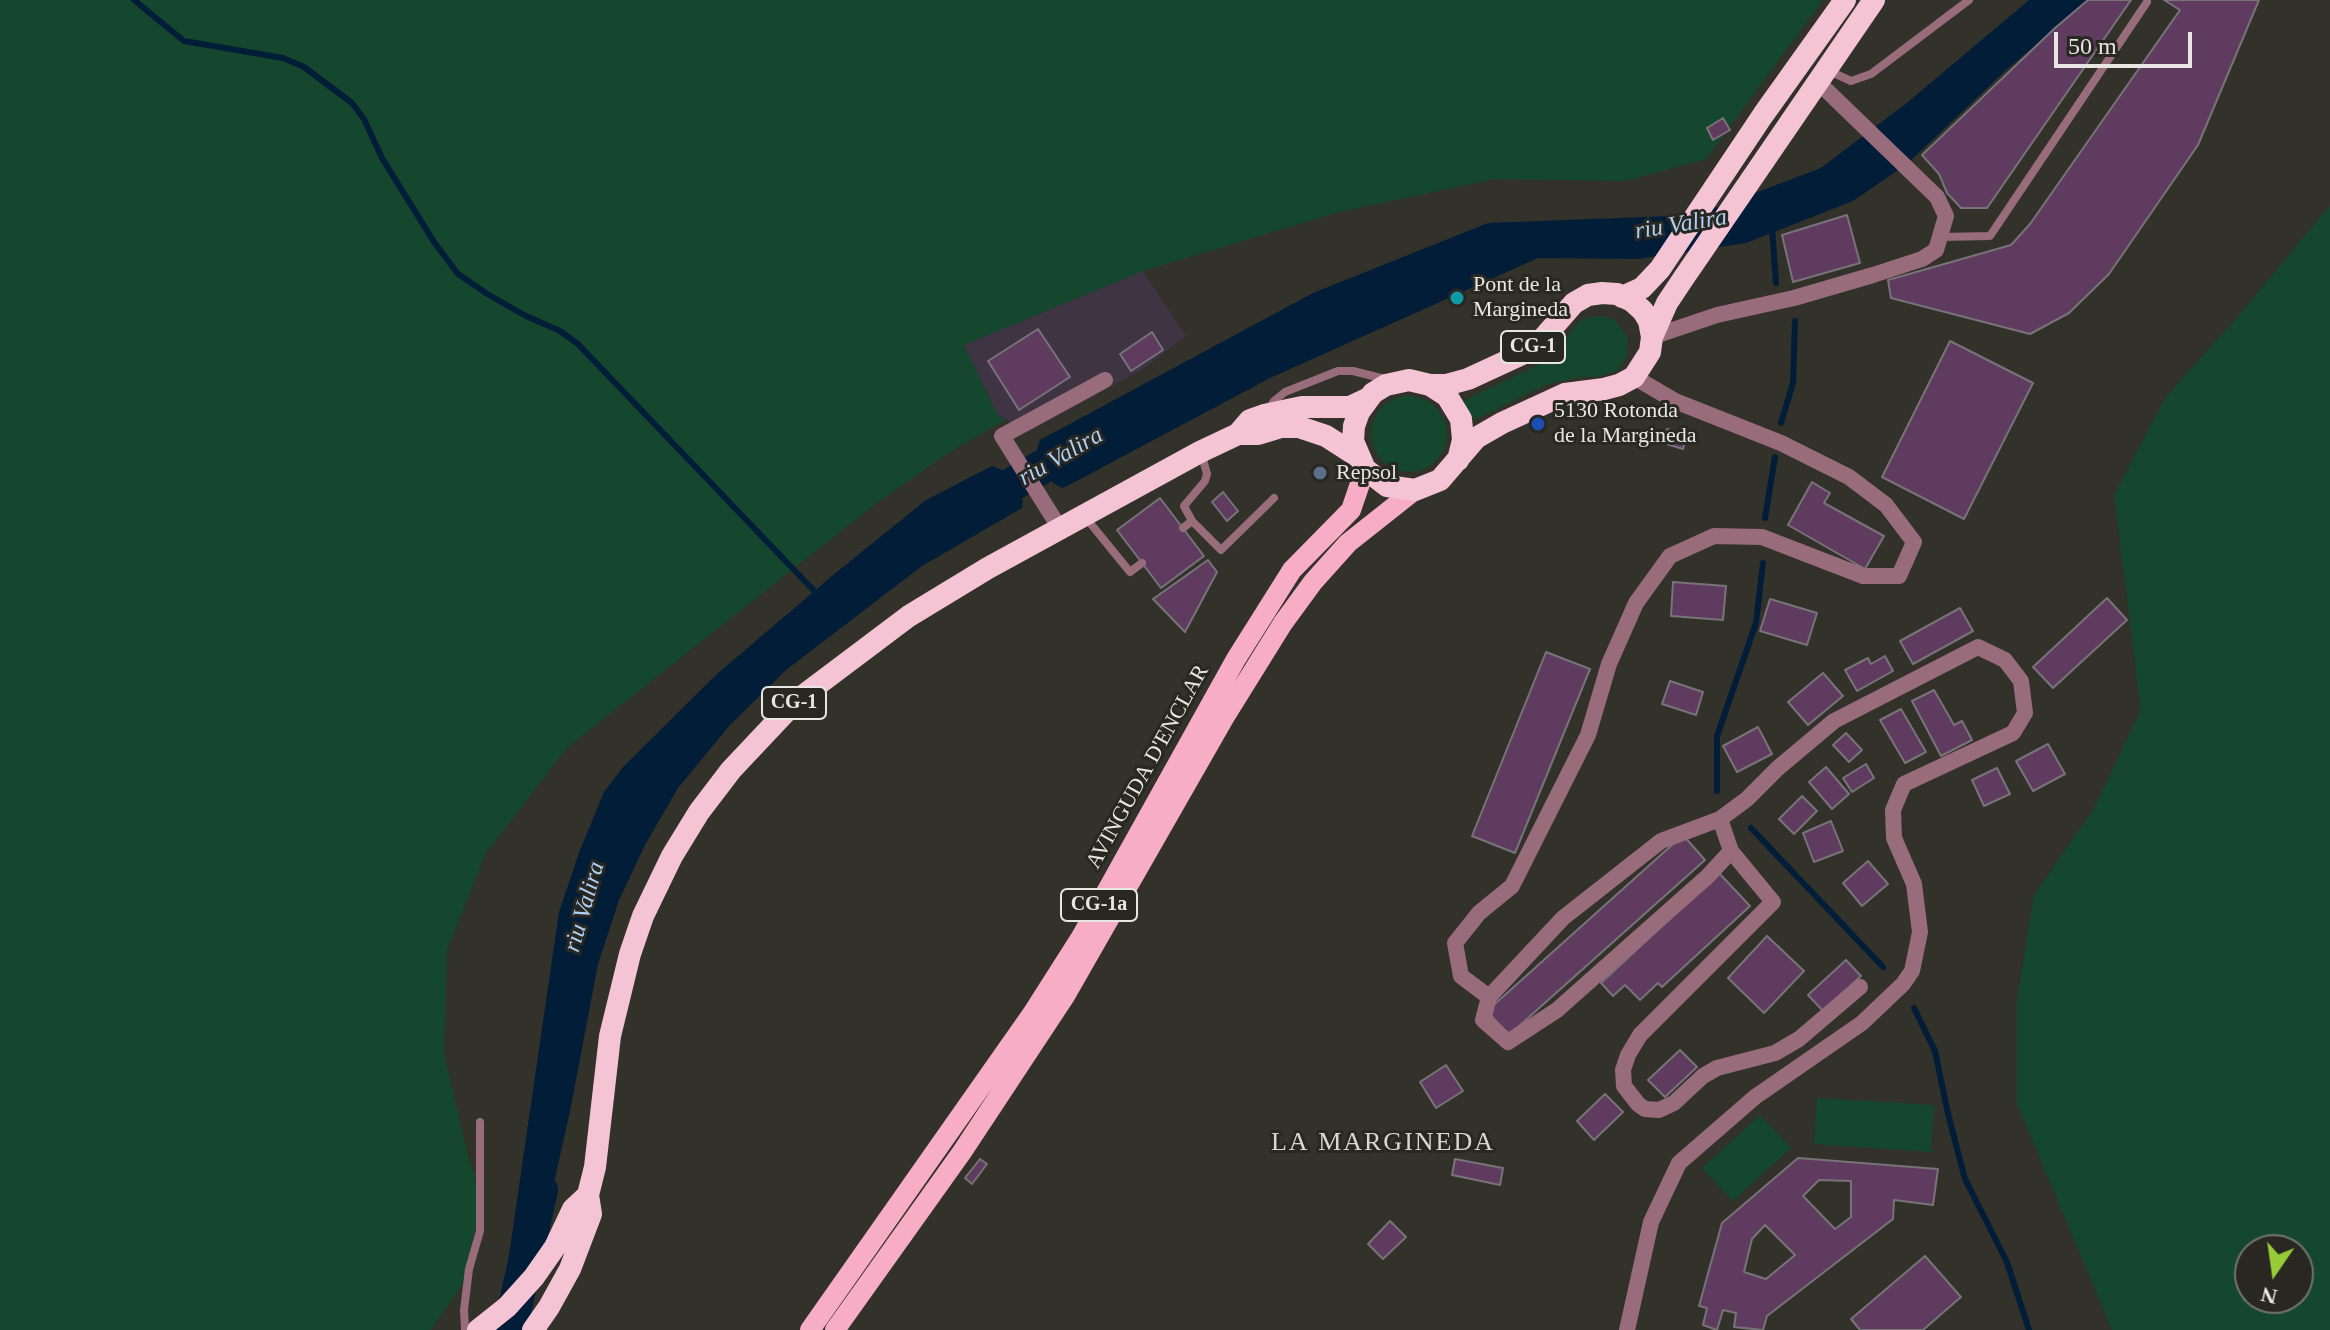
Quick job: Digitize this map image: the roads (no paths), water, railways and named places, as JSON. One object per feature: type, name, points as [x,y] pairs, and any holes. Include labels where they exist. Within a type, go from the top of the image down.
[{"type":"highway","points":[[1622,297],[1642,288],[1660,269],[1845,0]]},
{"type":"highway","points":[[1634,377],[1650,352],[1652,337],[1667,303],[1874,0]]},
{"type":"highway","name":"CG-1","points":[[533,1330],[570,1269],[591,1214],[588,1195],[595,1167],[610,1036],[630,954],[653,894],[699,812],[731,770],[796,701],[909,616],[1059,527],[1238,434],[1250,420],[1302,407],[1350,407],[1394,382],[1409,380],[1446,385],[1468,379],[1538,344],[1574,303],[1588,295],[1602,293],[1622,297]]},
{"type":"highway","points":[[1622,297],[1643,311],[1652,337]]},
{"type":"highway","name":"CG-1","points":[[1238,434],[1299,427],[1326,436],[1387,486],[1415,490],[1440,480],[1476,438],[1543,403],[1565,394],[1619,385],[1634,377]]},
{"type":"highway","points":[[1430,385],[1452,401],[1461,419],[1463,440],[1458,460]]},
{"type":"highway","points":[[1361,462],[1353,441],[1354,426],[1367,399]]},
{"type":"highway","name":"CG-1","points":[[478,1328],[534,1277],[555,1247],[573,1209],[588,1195]]},
{"type":"highway","points":[[478,1328],[504,1324],[512,1330]]},
{"type":"main road","name":"AVINGUDA D'ENCLAR","points":[[810,1330],[1032,1014],[1081,937],[1236,659],[1292,570],[1351,510],[1361,462]]},
{"type":"main road","name":"AVINGUDA D'ENCLAR","points":[[835,1330],[962,1152],[1065,996],[1224,718],[1283,623],[1313,582],[1348,543],[1415,490]]},
{"type":"street","points":[[1652,337],[1922,259],[1936,250],[1946,216],[1937,197],[1850,113],[1822,76]]},
{"type":"street","points":[[1489,997],[1461,976],[1455,943],[1479,913],[1512,886],[1588,735],[1609,664],[1636,603],[1670,556],[1714,536],[1762,537],[1863,576],[1899,576],[1914,542],[1886,505],[1849,477],[1781,443],[1675,401],[1634,377]]},
{"type":"street","points":[[1059,527],[1002,436],[1105,380]]},
{"type":"street","points":[[1627,1330],[1651,1222],[1679,1163],[1755,1097],[1862,1023],[1903,984],[1912,971],[1920,932],[1914,884],[1894,838],[1893,810],[1904,784],[2013,733],[2025,713],[2021,681],[2005,660],[1978,647],[1834,721],[1747,799],[1720,819],[1661,841],[1563,918],[1489,997],[1483,1020],[1508,1042],[1557,1010],[1708,876],[1731,851]]},
{"type":"street","points":[[1720,819],[1731,851],[1773,902],[1640,1035],[1623,1070],[1624,1086],[1638,1104],[1645,1109],[1659,1110],[1674,1103],[1703,1076],[1717,1068],[1775,1053],[1799,1039],[1860,987]]},
{"type":"lane","points":[[1822,76],[1851,81],[1871,74],[1969,0]]},
{"type":"lane","points":[[1941,237],[1990,236],[2147,2]]},
{"type":"lane","points":[[1264,415],[1285,392],[1338,371],[1371,374],[1394,382]]},
{"type":"lane","points":[[1200,452],[1207,474],[1205,481],[1184,506],[1192,521],[1221,550],[1274,498]]},
{"type":"lane","points":[[1083,514],[1130,572],[1142,563]]},
{"type":"lane","points":[[1183,528],[1192,521]]},
{"type":"lane","points":[[478,1328],[464,1310],[469,1269],[480,1231],[480,1122]]},
{"type":"water","points":[[2029,0],[2089,0],[2005,71],[1907,164],[1853,201],[1746,243],[1638,259],[1538,258],[1270,378],[1071,484],[1062,488],[1053,483],[1037,449],[1040,440],[1313,293],[1488,223],[1697,215],[1821,168],[1908,102]]},
{"type":"water","points":[[992,466],[1007,472],[1023,501],[1022,508],[922,566],[786,670],[729,726],[678,788],[645,845],[619,900],[598,964],[549,1205],[510,1274],[513,1256],[509,1255],[559,912],[604,792],[624,766],[717,674],[832,576],[926,500]]},
{"type":"waterway","points":[[134,0],[184,41],[283,58],[304,67],[352,103],[434,242],[458,274],[489,295],[560,331],[578,344],[820,597]]},
{"type":"waterway","points":[[1772,227],[1776,283]]},
{"type":"waterway","points":[[1781,423],[1793,383],[1795,321]]},
{"type":"waterway","name":"riu Valira","points":[[975,506],[1085,442]]},
{"type":"waterway","points":[[1765,518],[1775,457]]},
{"type":"waterway","points":[[1717,791],[1717,736],[1756,623],[1763,563]]},
{"type":"waterway","points":[[1751,828],[1883,967]]},
{"type":"waterway","points":[[1914,1008],[1935,1051],[1965,1179],[2007,1262],[2029,1330]]},
{"type":"waterway","name":"riu Valira","points":[[510,1330],[541,1190]]},
{"type":"place","name":"Pont de la Margineda","points":[[1457,298]]},
{"type":"place","name":"5130 Rotonda de la Margineda","points":[[1538,424]]},
{"type":"place","name":"Repsol","points":[[1320,473]]},
{"type":"district","name":"LA MARGINEDA","points":[[1383,1143]]}]
